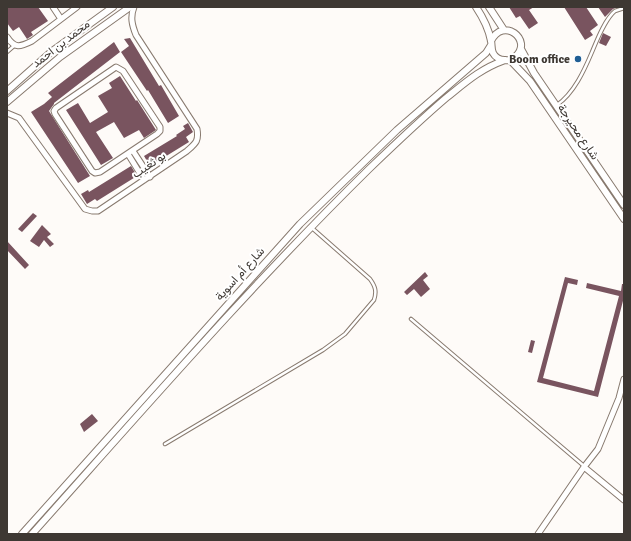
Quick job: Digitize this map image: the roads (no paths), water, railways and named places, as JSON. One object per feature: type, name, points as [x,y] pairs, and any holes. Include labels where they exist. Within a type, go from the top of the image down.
[{"type":"street","points":[[53,7],[61,19]]},
{"type":"street","points":[[7,37],[11,42],[18,46],[32,41],[77,7]]},
{"type":"street","points":[[101,15],[105,7]]},
{"type":"street","name":"محمد بن احمد","points":[[7,91],[51,52],[113,7]]},
{"type":"street","name":"محمد بن احمد","points":[[7,102],[60,57],[130,7]]},
{"type":"street","name":"بو ثغيب","points":[[7,113],[19,118],[85,209],[92,211],[98,211],[187,151],[194,145],[198,138],[197,129],[136,35],[132,26],[131,17],[134,7]]},
{"type":"street","points":[[476,7],[486,27],[493,53],[496,57],[507,60],[518,54],[521,49],[521,44],[517,35],[509,30],[504,30],[496,34],[491,43]]},
{"type":"street","points":[[489,7],[504,30]]},
{"type":"street","name":"شارع أم اسوية","points":[[22,534],[300,224],[397,130],[486,53],[491,43]]},
{"type":"street","name":"شارع محيرجة","points":[[521,49],[526,60],[624,205]]},
{"type":"street","name":"شارع أم اسوية","points":[[32,534],[311,226],[436,106],[481,70],[507,60]]},
{"type":"street","name":"شارع محيرجة","points":[[507,60],[530,81],[624,219]]},
{"type":"street","points":[[116,67],[121,69],[160,129],[157,134],[130,152],[100,172],[93,172],[55,114],[55,109],[113,68],[116,67]]},
{"type":"street","points":[[130,152],[150,177]]},
{"type":"street","points":[[130,152],[144,180]]},
{"type":"street","points":[[538,534],[584,466],[598,449],[619,398],[624,379]]},
{"type":"street","points":[[584,466],[624,500]]},
{"type":"lane","points":[[556,105],[564,100],[572,90],[592,53],[599,35],[609,19],[615,11],[624,8]]},
{"type":"lane","points":[[7,52],[18,46]]},
{"type":"lane","points":[[165,444],[322,350],[345,334],[374,300],[376,293],[370,279],[311,226]]},
{"type":"lane","points":[[411,319],[584,466]]},
{"type":"place","name":"Boom office","points":[[578,59]]}]
